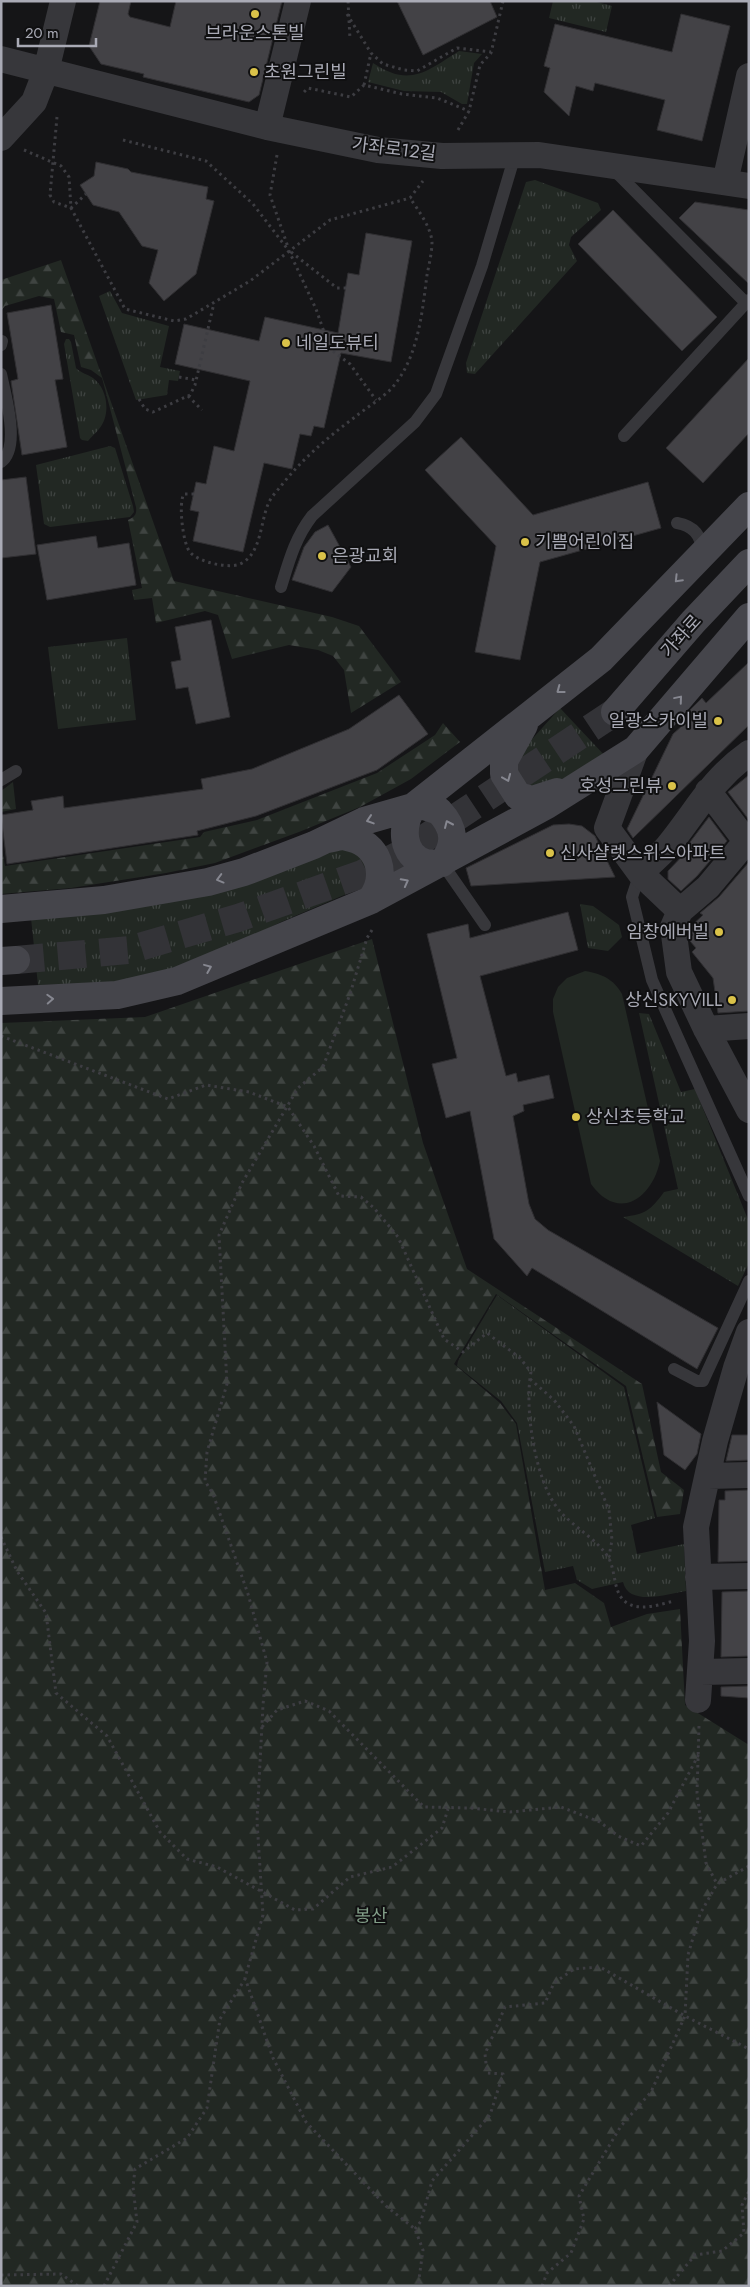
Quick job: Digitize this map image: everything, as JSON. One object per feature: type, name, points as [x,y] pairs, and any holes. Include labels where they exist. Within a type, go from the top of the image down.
[{"type":"main road","points":[[442,863],[426,863],[410,852],[404,834],[407,815],[413,807],[601,659],[749,506]]},
{"type":"main road","name":"가좌로","points":[[615,712],[693,622],[749,563]]},
{"type":"main road","points":[[1,1001],[117,995],[177,981],[374,911],[442,863],[547,805],[636,749],[749,617]]},
{"type":"main road","points":[[539,706],[520,729],[504,761],[504,774],[510,785],[518,796],[532,800],[583,783]]},
{"type":"main road","points":[[1,909],[104,900],[208,882],[244,872],[328,838],[364,821],[413,807],[424,806],[439,811],[451,828],[452,841],[450,853],[442,863]]},
{"type":"main road","points":[[328,838],[346,836],[362,842],[375,853],[382,873],[374,911]]},
{"type":"street","points":[[10,143],[52,72],[63,1]]},
{"type":"street","points":[[274,128],[298,1]]},
{"type":"street","name":"가좌로12길","points":[[1,59],[274,128],[378,150],[442,156],[538,155],[737,184]]},
{"type":"street","points":[[737,184],[749,76]]},
{"type":"street","points":[[636,749],[607,828],[676,919],[679,972],[706,1029],[749,1109]]},
{"type":"street","points":[[640,873],[667,847],[728,767],[749,753]]},
{"type":"street","points":[[676,919],[708,887],[747,840],[708,791]]},
{"type":"street","points":[[706,1029],[749,1026]]},
{"type":"street","points":[[698,1700],[702,1672],[696,1527],[708,1476],[742,1368],[749,1332]]},
{"type":"street","points":[[708,1476],[749,1475]]},
{"type":"street","points":[[699,1587],[749,1576]]},
{"type":"street","points":[[702,1672],[749,1671]]},
{"type":"lane","points":[[281,587],[294,545],[312,516],[415,422],[436,394],[482,266],[515,155]]},
{"type":"lane","points":[[608,164],[748,302],[624,436]]},
{"type":"lane","points":[[1,345],[2,341]]},
{"type":"lane","points":[[1,374],[11,429],[11,442],[5,459],[1,462]]},
{"type":"lane","points":[[677,522],[694,529],[702,545],[700,556]]},
{"type":"lane","points":[[1,780],[16,770]]},
{"type":"lane","points":[[442,863],[485,925]]},
{"type":"lane","points":[[640,873],[632,897],[652,980],[749,1196]]},
{"type":"lane","points":[[674,1369],[697,1381],[703,1381],[749,1281]]},
{"type":"path","points":[[348,1],[347,14],[350,40]]},
{"type":"path","points":[[10,143],[61,166],[69,177],[71,208],[125,309],[144,317],[174,321],[186,319],[250,281],[330,220],[410,198],[442,156],[469,111],[480,65],[491,53],[503,1]]},
{"type":"path","points":[[347,14],[371,53],[383,64],[404,70],[417,71],[457,48],[491,53]]},
{"type":"path","points":[[301,94],[308,88],[351,97],[364,85],[371,53]]},
{"type":"path","points":[[52,72],[53,163],[50,195],[54,202],[71,208]]},
{"type":"path","points":[[364,85],[402,94],[437,98],[469,111]]},
{"type":"path","points":[[274,128],[270,195],[289,251],[316,309],[330,349],[350,364],[376,400]]},
{"type":"path","points":[[123,140],[206,161],[252,204],[289,251],[337,288],[346,288]]},
{"type":"path","points":[[71,208],[86,194]]},
{"type":"path","points":[[194,494],[184,494],[181,498],[186,544],[190,552],[197,558],[230,567],[248,559],[255,550],[270,500],[294,470],[324,441],[390,389],[402,373],[420,329],[432,241],[426,224],[410,198]]},
{"type":"path","points":[[112,295],[117,293]]},
{"type":"path","points":[[139,399],[145,409],[153,412],[188,396],[196,380],[215,302]]},
{"type":"path","points":[[179,377],[196,380]]},
{"type":"path","points":[[188,396],[202,410]]},
{"type":"path","points":[[104,2286],[137,2222],[133,2187],[136,2169],[187,2138],[207,2108],[220,2019],[245,1978],[263,1915],[257,1821],[261,1728],[267,1662],[245,1584],[213,1494],[204,1481],[207,1452],[227,1384],[219,1235],[242,1183],[288,1108],[298,1088],[323,1067],[350,994],[374,911]]},
{"type":"path","points":[[1,1036],[168,1099],[206,1085],[249,1092],[288,1108],[314,1146],[339,1196],[361,1197],[374,1208],[398,1237],[444,1339],[464,1352],[487,1333],[520,1358],[531,1372],[530,1421],[534,1448],[546,1487],[558,1508],[609,1558]]},
{"type":"path","points":[[530,1379],[554,1400],[574,1426],[609,1510],[612,1540],[609,1558],[619,1593],[624,1601],[632,1606],[639,1607],[699,1587]]},
{"type":"path","points":[[1,1537],[17,1572],[46,1613],[56,1693],[107,1736],[160,1832],[186,1859],[217,1867],[295,1910],[313,1910],[350,1877],[392,1867],[442,1828],[448,1809]]},
{"type":"path","points":[[261,1728],[277,1710],[305,1701],[328,1711],[424,1807],[470,1808],[510,1812],[561,1806],[600,1822],[618,1836],[641,1846],[668,1813],[700,1752],[697,1793],[706,1863],[717,1884]]},
{"type":"path","points":[[542,2286],[547,2273],[571,2253],[584,2219],[579,2196],[621,2126],[651,2092],[685,2016],[688,1956],[700,1914],[717,1884],[749,1866]]},
{"type":"path","points":[[415,2230],[421,2221],[432,2181],[490,2115],[503,2074],[487,2074],[485,2054],[505,2007],[545,2003],[554,1983],[574,1970],[600,1968],[749,2050]]},
{"type":"path","points":[[245,1978],[273,2058],[306,2122],[386,2206],[415,2230],[423,2250],[418,2286]]},
{"type":"path","points":[[669,2286],[695,2255],[722,2251],[744,2233],[742,2205],[749,2191]]},
{"type":"path","points":[[1,2275],[61,2274],[78,2286]]},
{"type":"green space","points":[[553,1],[593,1],[612,6],[606,32],[549,18]]},
{"type":"green space","points":[[459,51],[482,54],[474,63],[467,104],[462,104],[441,92],[404,91],[368,82],[373,63],[398,74],[418,74]]},
{"type":"green space","points":[[535,180],[598,203],[601,210],[571,237],[569,245],[577,261],[475,374],[467,373],[466,363],[526,182]]},
{"type":"green space","points":[[61,260],[174,581],[332,617],[359,626],[401,682],[351,713],[344,670],[333,656],[318,650],[289,645],[232,659],[218,615],[205,611],[156,623],[152,598],[134,600],[132,590],[142,588],[128,520],[135,515],[136,507],[102,378],[91,370],[81,367],[74,335],[61,332],[54,299],[39,296],[5,306],[1,311],[1,280]]},
{"type":"green space","points":[[110,291],[122,313],[169,326],[160,367],[180,371],[178,381],[169,380],[167,395],[136,400],[99,296]]},
{"type":"green space","points":[[66,339],[69,339],[71,342],[76,368],[98,383],[105,395],[106,410],[103,423],[88,441],[80,438],[64,344]]},
{"type":"green space","points":[[110,446],[115,448],[133,506],[134,512],[130,517],[50,527],[44,524],[36,465]]},
{"type":"green space","points":[[127,638],[136,720],[58,729],[48,647]]},
{"type":"green space","points":[[560,708],[607,758],[537,791],[525,785],[515,774],[517,756]]},
{"type":"green space","points":[[443,723],[460,742],[411,779],[360,807],[299,832],[215,863],[71,888],[1,894],[1,845],[5,866],[200,837],[204,832],[257,820],[377,773],[435,735]]},
{"type":"green space","points":[[13,782],[16,809],[1,812],[1,791]]},
{"type":"green space","points":[[347,843],[367,862],[365,886],[281,922],[179,971],[116,983],[38,985],[31,918]]},
{"type":"green space","points":[[580,904],[593,906],[619,925],[622,937],[608,951],[588,948]]},
{"type":"green space","name":"봉산","points":[[372,939],[423,1143],[467,1269],[642,1384],[661,1472],[684,1490],[680,1514],[657,1517],[626,1386],[496,1294],[454,1364],[500,1403],[516,1424],[545,1590],[575,1583],[604,1603],[611,1627],[647,1614],[680,1609],[685,1705],[749,1745],[749,2286],[1,2286],[1,1023],[145,1017]]},
{"type":"green space","points":[[585,971],[607,978],[615,984],[622,994],[660,1161],[650,1186],[633,1201],[623,1203],[612,1202],[601,1195],[591,1184],[553,1012],[553,999],[558,987],[567,978]]},
{"type":"green space","points":[[639,1013],[649,1014],[681,1092],[695,1089],[749,1222],[749,1263],[738,1286],[623,1217],[642,1213],[655,1204],[664,1192],[678,1189]]},
{"type":"green space","points":[[497,1295],[624,1387],[655,1518],[631,1525],[637,1554],[684,1544],[686,1591],[660,1596],[641,1597],[627,1590],[623,1582],[592,1589],[577,1580],[573,1566],[545,1572],[517,1423],[501,1401],[457,1366],[458,1361]]},
{"type":"building","points":[[100,1],[131,1],[128,14],[130,17],[170,27],[176,1],[282,1],[259,95],[249,102],[143,77],[144,74],[101,64],[89,46]]},
{"type":"building","points":[[397,1],[490,1],[497,17],[423,55]]},
{"type":"building","points":[[681,14],[730,26],[702,141],[657,130],[665,100],[595,83],[593,91],[576,86],[569,116],[544,92],[550,68],[544,66],[555,24],[672,52]]},
{"type":"building","points":[[96,162],[128,169],[131,172],[208,187],[206,199],[214,201],[196,274],[164,301],[149,283],[158,250],[142,246],[119,212],[93,205],[80,185],[94,176]]},
{"type":"building","points":[[695,202],[749,210],[749,284],[679,218]]},
{"type":"building","points":[[613,210],[717,317],[682,351],[578,244]]},
{"type":"building","points":[[366,233],[412,241],[391,362],[341,353],[324,428],[314,426],[311,436],[300,434],[292,469],[264,463],[243,552],[193,541],[199,512],[190,510],[196,482],[206,484],[214,446],[234,451],[250,381],[175,364],[184,324],[259,341],[265,317],[338,333],[348,273],[359,275]]},
{"type":"building","points":[[51,305],[63,379],[55,380],[67,447],[22,455],[11,381],[18,379],[7,313]]},
{"type":"building","points":[[749,358],[749,433],[703,483],[666,448]]},
{"type":"building","points":[[461,437],[533,515],[648,482],[661,528],[540,562],[520,660],[475,652],[496,546],[425,470]]},
{"type":"building","points":[[26,477],[36,554],[1,558],[1,480]]},
{"type":"building","name":"은광교회","points":[[328,525],[351,567],[332,592],[292,580],[304,547],[315,532]]},
{"type":"building","points":[[96,536],[98,548],[129,543],[136,585],[47,600],[37,545]]},
{"type":"building","points":[[211,620],[230,717],[196,724],[188,687],[176,689],[171,662],[181,660],[175,627]]},
{"type":"building","points":[[749,662],[749,725],[633,838],[627,829],[673,734],[692,717],[688,712],[702,698],[706,703]]},
{"type":"building","points":[[399,695],[428,734],[377,770],[256,816],[197,831],[198,835],[7,864],[1,815],[33,810],[31,801],[63,796],[64,808],[203,789],[201,779],[252,769],[349,729]]},
{"type":"building","points":[[749,775],[749,820],[728,792]]},
{"type":"building","points":[[709,817],[727,841],[697,876],[681,891],[668,879],[668,871],[687,851],[684,850]]},
{"type":"building","name":"신사샬렛스위스아파트","points":[[569,824],[582,826],[595,836],[615,877],[471,886],[466,868],[553,825]]},
{"type":"building","points":[[749,862],[749,1011],[718,1013],[713,978],[692,952],[696,948],[690,941],[693,935],[688,929],[703,915],[700,913],[719,897]]},
{"type":"building","points":[[568,912],[578,950],[480,976],[506,1076],[516,1073],[518,1082],[549,1075],[554,1098],[523,1105],[524,1111],[513,1116],[529,1204],[535,1219],[548,1230],[718,1328],[697,1369],[532,1268],[527,1276],[494,1239],[470,1111],[446,1118],[432,1064],[457,1058],[427,934],[468,924],[470,938]]},
{"type":"building","points":[[657,1402],[701,1434],[697,1454],[685,1470],[664,1455]]},
{"type":"building","points":[[732,1435],[749,1435],[749,1460],[726,1461]]},
{"type":"building","points":[[749,1490],[749,1561],[718,1562],[719,1500],[725,1500],[725,1491]]},
{"type":"building","points":[[749,1591],[749,1656],[721,1657],[722,1592]]},
{"type":"building","points":[[749,1686],[749,1698],[721,1696],[721,1687]]},
{"type":"tunnel","points":[[16,960],[129,950],[238,918],[362,874],[401,854],[615,712]]},
{"type":"place","name":"브라운스톤빌","points":[[255,14]]},
{"type":"place","name":"초원그린빌","points":[[254,72]]},
{"type":"place","name":"네일도뷰티","points":[[286,343]]},
{"type":"place","name":"기쁨어린이집","points":[[525,542]]},
{"type":"place","name":"은광교회","points":[[322,556]]},
{"type":"place","name":"일광스카이빌","points":[[718,721]]},
{"type":"place","name":"호성그린뷰","points":[[672,786]]},
{"type":"place","name":"신사샬렛스위스아파트","points":[[550,853]]},
{"type":"place","name":"임창에버빌","points":[[719,932]]},
{"type":"place","name":"상신SKYVILL","points":[[732,1000]]},
{"type":"place","name":"상신초등학교","points":[[576,1117]]}]
